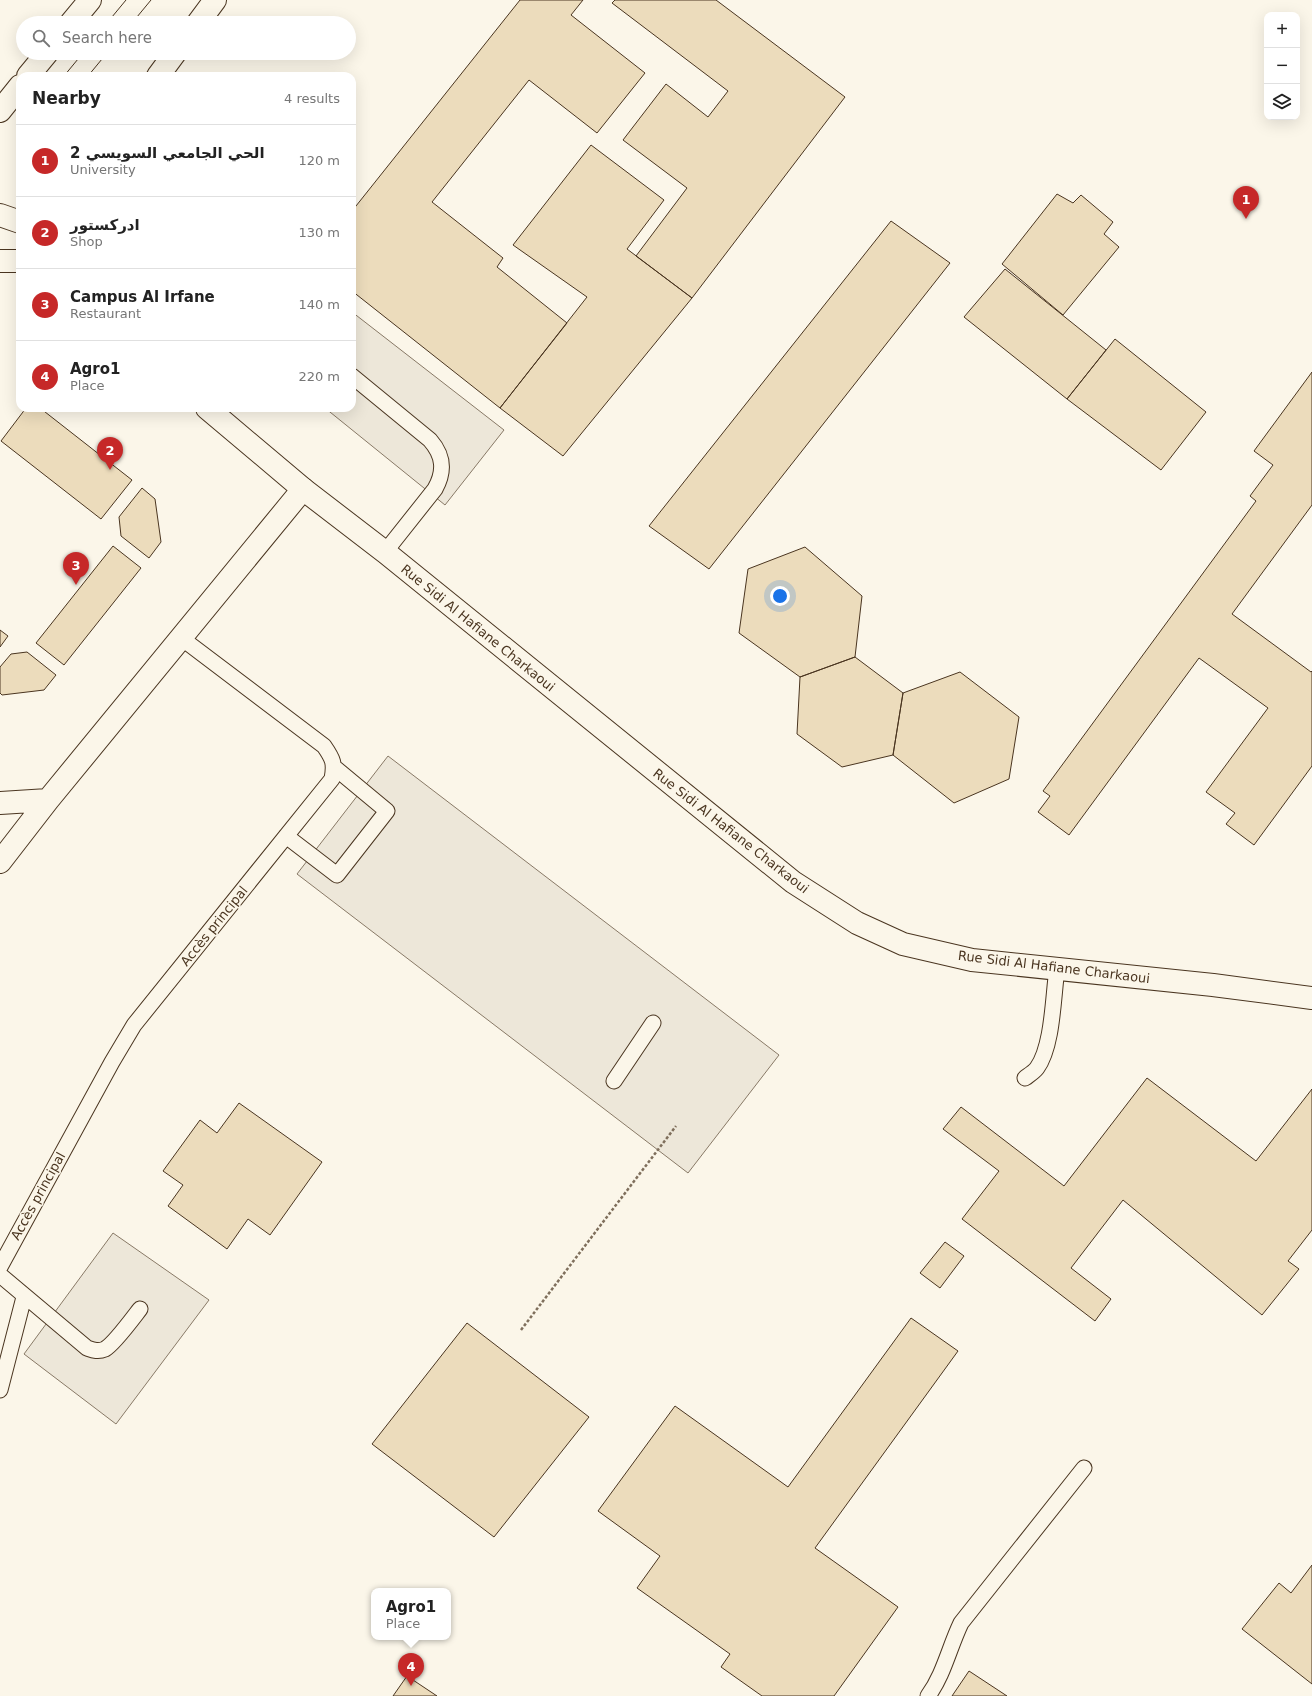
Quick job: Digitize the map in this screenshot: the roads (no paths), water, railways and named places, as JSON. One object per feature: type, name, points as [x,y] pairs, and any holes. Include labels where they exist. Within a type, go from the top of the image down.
[{"type":"street","points":[[77,16],[90,0]]},
{"type":"street","points":[[203,16],[215,0]]},
{"type":"street","points":[[31,72],[41,60]]},
{"type":"street","points":[[161,72],[170,60]]},
{"type":"street","points":[[0,111],[16,91]]},
{"type":"street","points":[[0,215],[16,221]]},
{"type":"street","points":[[0,262],[16,261]]},
{"type":"street","name":"Rue Sidi Al Hafiane Charkaoui","points":[[212,412],[303,489],[385,552],[793,882],[857,923],[903,944],[972,960],[1312,998]]},
{"type":"street","points":[[0,862],[48,800],[180,637],[303,489]]},
{"type":"street","points":[[0,803],[48,800]]},
{"type":"lane","points":[[356,379],[430,440],[438,448],[442,458],[443,469],[435,489],[385,552]]},
{"type":"lane","points":[[180,637],[324,746],[332,757],[334,767],[387,811],[337,876],[286,836]]},
{"type":"lane","name":"Accès principal","points":[[0,1267],[112,1062],[134,1025],[332,779],[334,767]]},
{"type":"lane","points":[[1025,1078],[1036,1068],[1044,1055],[1048,1039],[1057,969]]},
{"type":"lane","points":[[614,1081],[653,1023]]},
{"type":"lane","points":[[0,1275],[24,1297],[87,1348],[96,1351],[105,1349],[112,1343],[140,1309]]},
{"type":"lane","points":[[0,1390],[24,1297]]},
{"type":"lane","points":[[928,1696],[946,1663],[951,1645],[960,1623],[1084,1468]]},
{"type":"tram line","points":[[113,16],[126,0]]},
{"type":"tram line","points":[[138,16],[151,0]]},
{"type":"tram line","points":[[67,72],[77,60]]},
{"type":"tram line","points":[[91,72],[101,60]]},
{"type":"place","name":"الحي الجامعي السويسي 2","points":[[1246,219]]},
{"type":"place","name":"ادركستور","points":[[110,470]]},
{"type":"place","name":"Campus Al Irfane","points":[[76,585]]},
{"type":"place","name":"Agro1","points":[[411,1686]]}]
